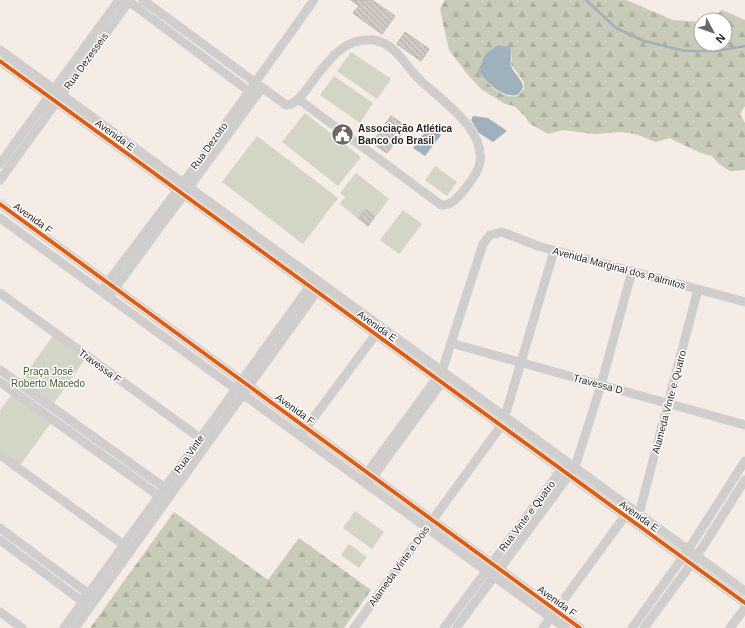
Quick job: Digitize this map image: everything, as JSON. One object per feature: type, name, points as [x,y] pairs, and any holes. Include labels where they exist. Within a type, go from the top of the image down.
[{"type":"street","name":"Rua Dezesseis","points":[[58,92],[119,0]]},
{"type":"street","points":[[142,0],[286,105],[291,104],[298,99],[327,62],[345,47],[373,40],[382,42],[396,52],[420,80],[461,117],[478,147],[480,160],[479,168],[473,178],[454,201],[450,204],[441,206],[298,99]]},
{"type":"street","name":"Rua Dezoito","points":[[106,293],[253,94],[314,0]]},
{"type":"street","name":"Rua Dezesseis","points":[[0,164],[129,1]]},
{"type":"street","points":[[129,1],[253,94],[270,94]]},
{"type":"street","name":"Avenida E","points":[[0,50],[186,184],[316,286],[375,335],[569,476],[682,558],[694,560],[745,591]]},
{"type":"street","name":"Avenida E","points":[[0,61],[179,193],[316,286],[381,327],[505,416],[688,550],[694,560],[745,603]]},
{"type":"street","name":"Rua Dezesseis","points":[[0,180],[52,99]]},
{"type":"street","name":"Avenida F","points":[[0,204],[245,383],[304,431],[368,478],[427,527],[489,566]]},
{"type":"street","name":"Avenida F","points":[[0,218],[240,390],[304,431]]},
{"type":"street","name":"Avenida Marginal dos Palmitos","points":[[451,343],[483,244],[487,237],[495,232],[502,232],[531,244],[554,251],[745,302]]},
{"type":"street","points":[[505,416],[554,251]]},
{"type":"street","name":"Rua Vinte e Quatro","points":[[456,628],[575,467],[601,385],[632,271]]},
{"type":"street","name":"Rua Vinte","points":[[75,628],[240,390],[316,286]]},
{"type":"street","name":"Alameda Vinte e Quatro","points":[[639,514],[698,289]]},
{"type":"street","name":"Travessa F","points":[[0,293],[200,438]]},
{"type":"street","points":[[304,431],[381,327]]},
{"type":"street","points":[[368,478],[445,373],[451,343]]},
{"type":"street","name":"Travessa D","points":[[451,343],[745,424]]},
{"type":"street","points":[[0,370],[165,488]]},
{"type":"street","points":[[0,382],[159,496]]},
{"type":"street","name":"Rua Vinte","points":[[64,628],[200,438],[240,390]]},
{"type":"street","points":[[35,407],[41,399]]},
{"type":"street","name":"Alameda Vinte e Dois","points":[[354,628],[501,426]]},
{"type":"street","points":[[0,455],[124,545]]},
{"type":"street","points":[[632,628],[688,550],[745,460]]},
{"type":"street","name":"Rua Vinte e Quatro","points":[[444,628],[567,462]]},
{"type":"street","name":"Avenida F","points":[[368,478],[433,519],[489,566],[553,614],[580,628]]},
{"type":"street","points":[[644,628],[694,560],[745,480]]},
{"type":"street","points":[[543,628],[625,516]]},
{"type":"street","points":[[0,528],[89,594]]},
{"type":"street","points":[[0,540],[83,602]]},
{"type":"street","points":[[730,628],[745,608]]},
{"type":"street","points":[[0,612],[22,628]]},
{"type":"street","name":"Avenida F","points":[[553,614],[565,628]]},
{"type":"green space","points":[[445,0],[626,0],[673,20],[693,21],[693,52],[733,52],[733,15],[745,20],[745,106],[740,114],[745,123],[745,170],[730,171],[719,164],[712,156],[701,153],[669,138],[656,142],[635,134],[620,132],[594,134],[563,130],[548,134],[529,123],[525,116],[514,106],[505,104],[481,89],[449,50],[440,9]],"holes":[[[498,45],[509,48],[512,53],[511,64],[524,82],[524,89],[518,96],[506,95],[495,90],[478,71],[485,54]]]},
{"type":"green space","points":[[351,52],[391,79],[377,99],[337,71]]},
{"type":"green space","points":[[334,76],[373,103],[360,123],[320,95]]},
{"type":"green space","points":[[305,113],[361,157],[338,186],[282,142]]},
{"type":"green space","points":[[257,136],[338,198],[303,244],[222,182]]},
{"type":"green space","points":[[435,166],[457,182],[447,196],[425,180]]},
{"type":"green space","points":[[356,173],[389,199],[376,216],[365,208],[357,218],[340,204],[345,197],[340,193]]},
{"type":"green space","points":[[403,210],[422,224],[399,254],[380,240]]},
{"type":"green space","name":"Praça José Roberto Macedo","points":[[55,333],[87,356],[52,406],[19,383]]},
{"type":"green space","points":[[14,391],[53,420],[18,468],[0,455],[0,411]]},
{"type":"green space","points":[[355,511],[384,532],[372,549],[343,528]]},
{"type":"green space","points":[[174,512],[268,580],[299,538],[371,590],[344,628],[90,628]]},
{"type":"green space","points":[[349,544],[367,557],[359,568],[341,555]]},
{"type":"water","points":[[498,45],[509,47],[511,66],[523,85],[523,88],[518,95],[506,94],[495,89],[478,71],[485,54]]},
{"type":"water","points":[[473,116],[488,118],[507,131],[493,142],[479,133],[471,120]]},
{"type":"water","points":[[429,127],[441,135],[425,156],[413,148]]},
{"type":"building","points":[[351,0],[372,0],[395,16],[382,34],[353,13],[359,6]]},
{"type":"building","points":[[405,32],[429,49],[421,61],[397,44]]},
{"type":"building","points":[[391,116],[407,127],[387,153],[372,143]]},
{"type":"building","points":[[365,209],[375,216],[368,226],[358,218]]},
{"type":"waterway","points":[[586,0],[616,28],[644,41],[685,51],[716,51],[745,46]]},
{"type":"cycle path","points":[[0,61],[745,603]]},
{"type":"cycle path","points":[[0,204],[580,628]]},
{"type":"place","name":"Associação Atlética Banco do Brasil","points":[[343,134]]}]
